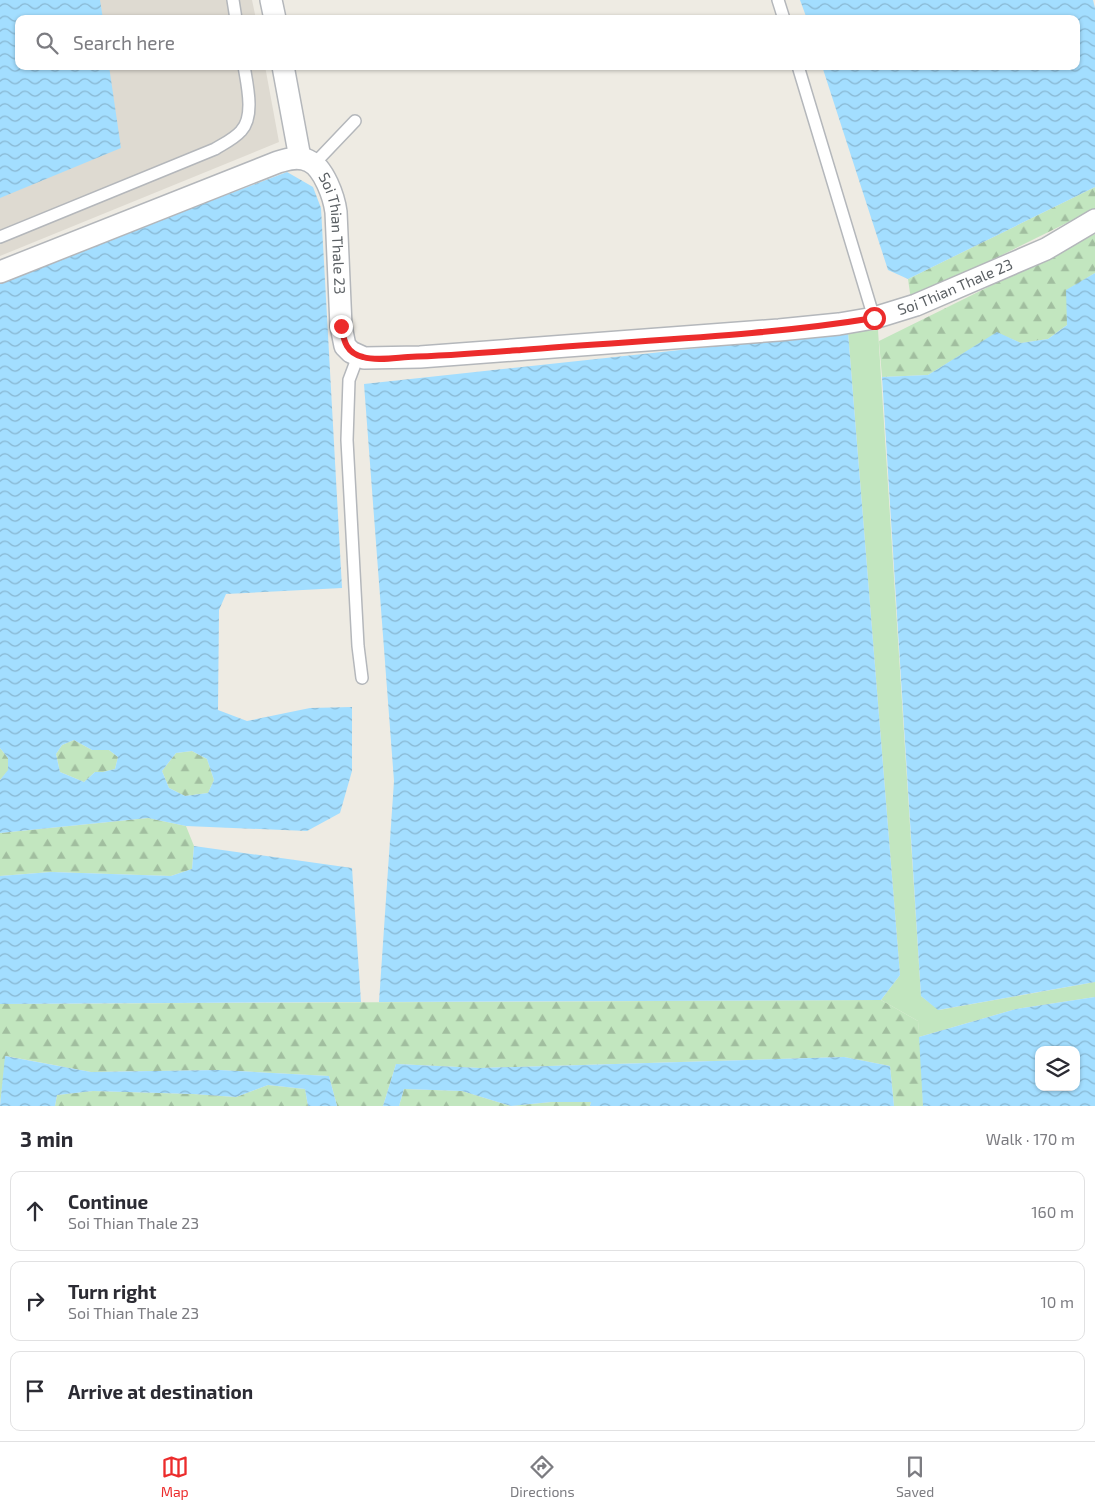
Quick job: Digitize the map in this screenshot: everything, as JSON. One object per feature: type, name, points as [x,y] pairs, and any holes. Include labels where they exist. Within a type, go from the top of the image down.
[{"type":"street","points":[[271,0],[274,15]]},
{"type":"street","points":[[284,70],[307,161]]},
{"type":"street","name":"Soi Thian Thale 23","points":[[0,272],[278,162],[291,158],[307,161],[325,180],[334,200],[341,326],[345,346],[351,352],[364,358],[392,358],[486,353],[779,330],[839,324],[874,318],[916,305],[1046,248],[1095,220]]},
{"type":"lane","points":[[233,0],[235,15]]},
{"type":"lane","points":[[778,0],[783,15]]},
{"type":"lane","points":[[0,237],[215,149],[234,137],[241,132],[249,116],[248,86],[245,70]]},
{"type":"lane","points":[[799,70],[874,318]]},
{"type":"lane","points":[[307,161],[355,121]]},
{"type":"lane","points":[[358,356],[349,380],[347,440],[362,678]]},
{"type":"shaded area","points":[[0,0],[252,0],[255,15],[15,15],[15,70],[266,70],[279,142],[0,256]]},
{"type":"green space","points":[[1095,187],[1095,209],[911,300],[908,279]]},
{"type":"green space","points":[[1095,234],[1095,273],[1067,290],[1067,325],[1048,339],[1021,343],[997,333],[928,375],[882,377],[879,341]]},
{"type":"green space","points":[[878,330],[921,996],[939,1010],[1095,982],[1095,997],[1016,1009],[919,1037],[918,1021],[881,1000],[900,975],[848,332]]},
{"type":"green space","points":[[74,740],[92,750],[109,750],[118,757],[115,769],[95,772],[84,782],[60,772],[56,754],[62,745]]},
{"type":"green space","points":[[0,748],[8,758],[8,771],[0,780]]},
{"type":"green space","points":[[192,751],[207,759],[214,780],[208,793],[185,796],[169,788],[162,771],[176,753]]},
{"type":"green space","points":[[148,818],[186,826],[194,846],[192,869],[171,876],[51,872],[0,876],[0,833]]},
{"type":"green space","points":[[881,1000],[918,1021],[923,1106],[894,1106],[890,1066],[844,1057],[480,1068],[396,1064],[383,1106],[337,1106],[329,1076],[219,1070],[91,1072],[6,1056],[0,1104],[0,1004]]},
{"type":"green space","points":[[268,1085],[305,1089],[308,1106],[55,1106],[57,1095],[93,1091],[236,1097]]},
{"type":"green space","points":[[404,1089],[462,1091],[511,1106],[399,1106]]},
{"type":"green space","points":[[551,1102],[591,1102],[590,1106],[511,1106]]},
{"type":"water","points":[[0,0],[100,0],[102,15],[15,15],[15,70],[110,70],[121,148],[0,198]]},
{"type":"water","points":[[800,0],[1093,0],[1095,8],[1095,187],[908,279],[888,270],[823,70],[1080,70],[1080,15],[806,15]]},
{"type":"water","points":[[287,172],[313,187],[321,208],[342,588],[226,594],[219,610],[218,710],[247,721],[310,708],[352,707],[352,771],[340,813],[307,831],[186,826],[148,818],[0,833],[0,780],[8,770],[8,758],[0,748],[0,280]],"holes":[[[74,740],[92,750],[109,750],[118,757],[115,769],[95,772],[84,782],[60,772],[56,754],[62,745]],[[192,751],[207,759],[214,780],[208,793],[185,796],[169,788],[162,771],[176,753]]]},
{"type":"water","points":[[1095,273],[1095,982],[938,1010],[921,996],[882,377],[928,375],[997,332],[1021,343],[1048,339],[1067,325],[1066,290]]},
{"type":"water","points":[[848,332],[900,975],[881,1000],[379,1002],[394,781],[364,384]]},
{"type":"water","points":[[194,846],[352,868],[361,1002],[0,1004],[0,876],[51,872],[171,876],[192,869]]},
{"type":"water","points":[[1095,997],[1095,1106],[923,1106],[919,1037],[1016,1009]]},
{"type":"water","points":[[5,1056],[91,1072],[219,1070],[329,1076],[337,1106],[308,1106],[305,1089],[268,1085],[236,1097],[93,1091],[57,1095],[55,1106],[0,1106]]},
{"type":"water","points":[[844,1057],[890,1066],[894,1106],[590,1106],[591,1102],[551,1102],[511,1106],[462,1091],[404,1089],[399,1106],[383,1106],[396,1064],[480,1068]]},
{"type":"route","points":[[341,326],[345,346],[351,352],[364,358],[392,358],[486,353],[779,330],[839,324],[874,318]]}]
